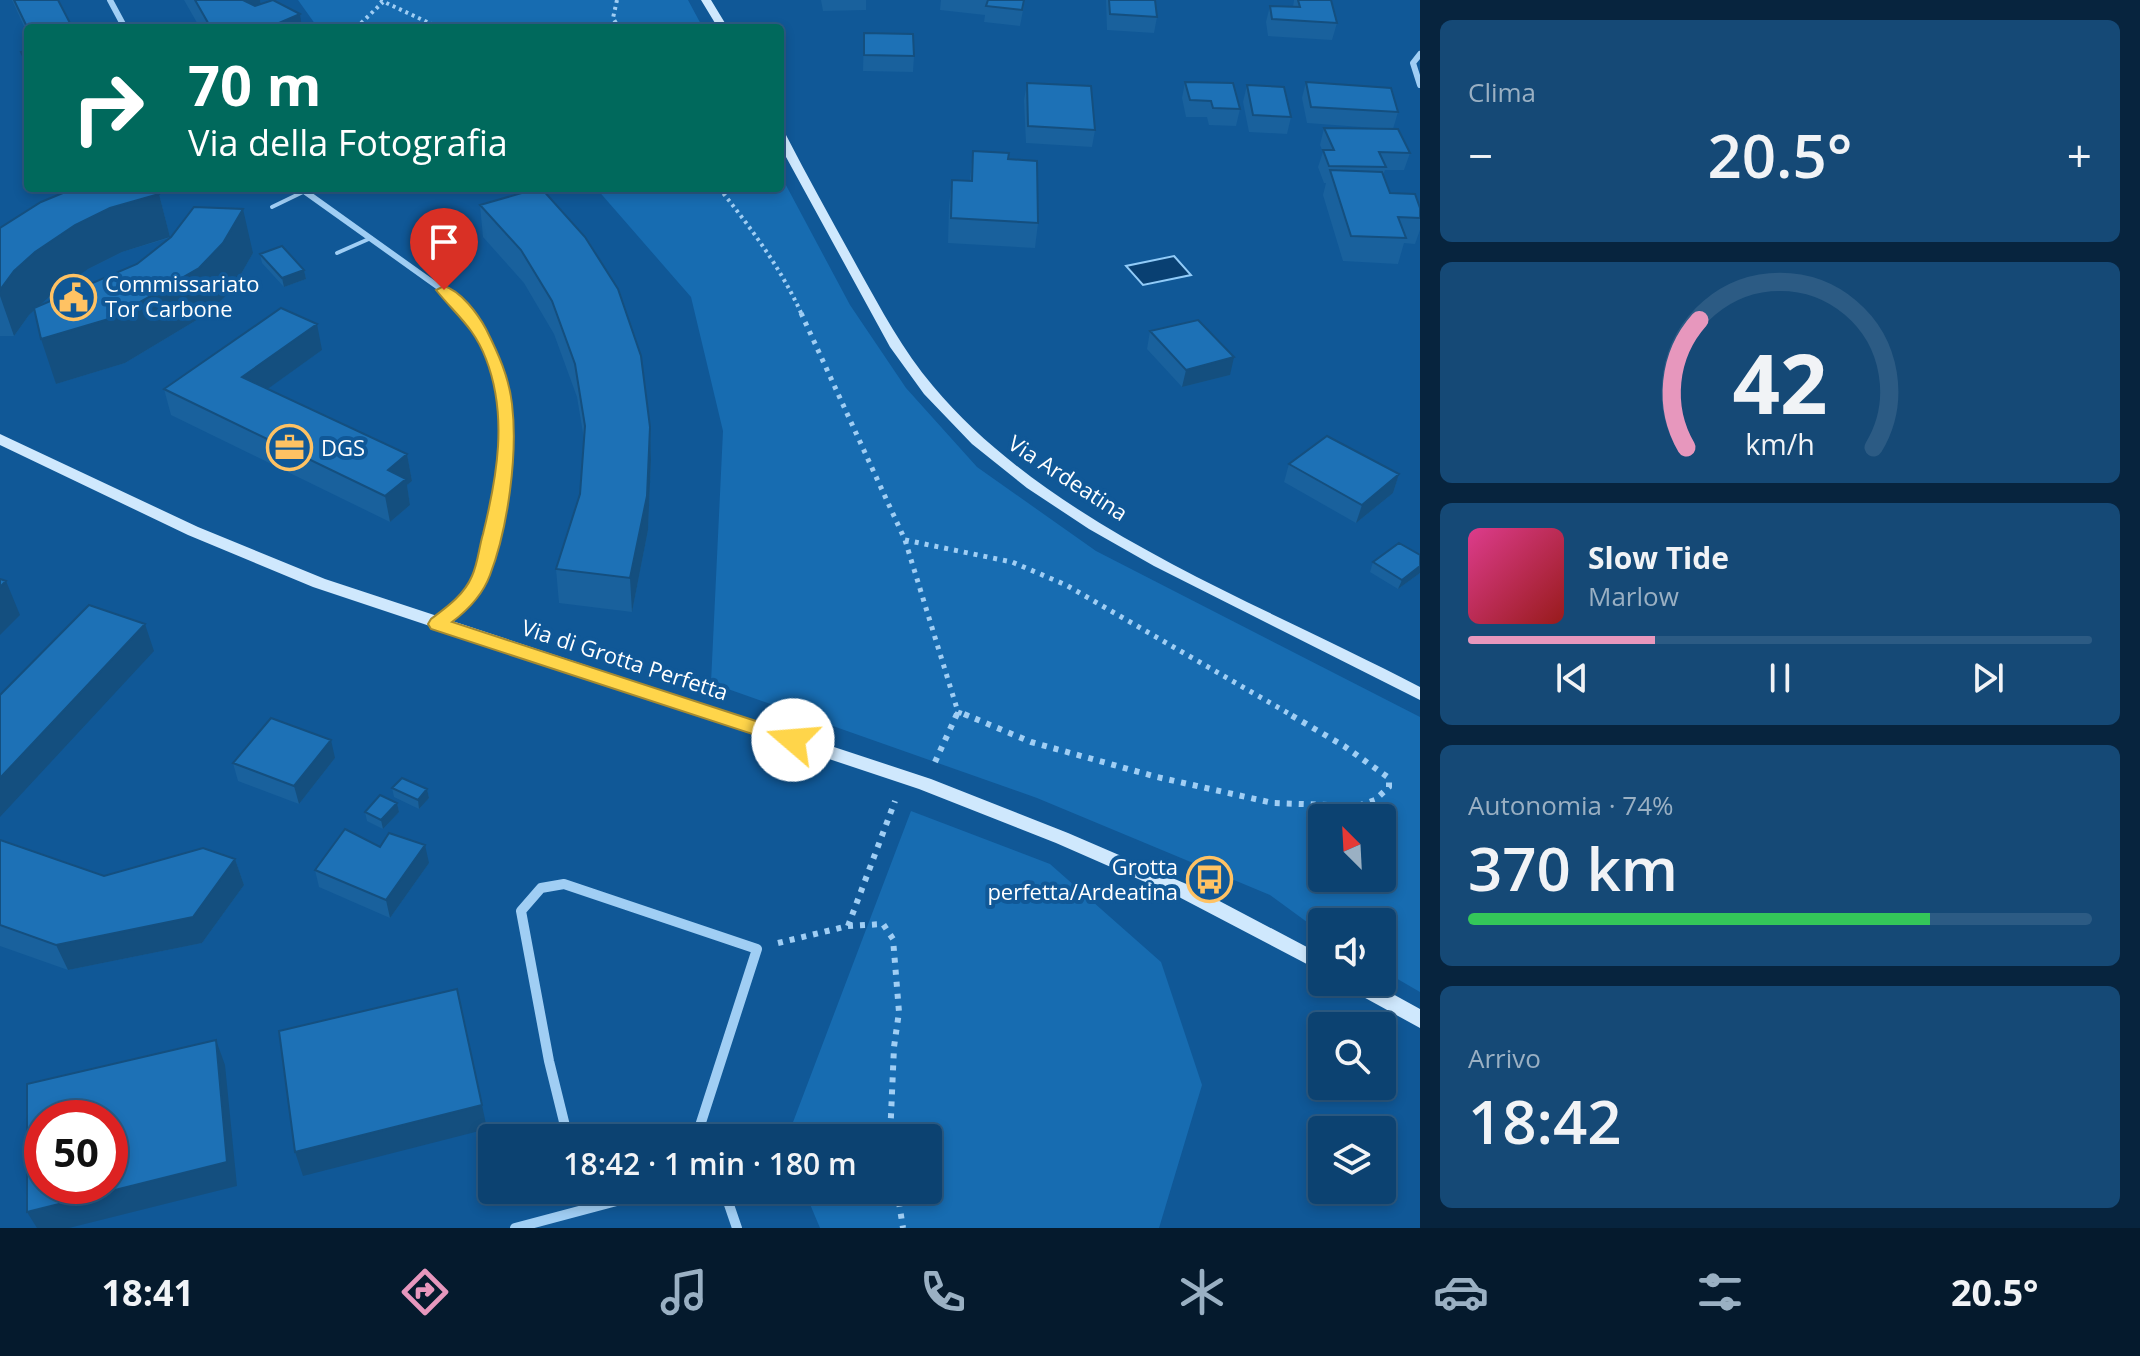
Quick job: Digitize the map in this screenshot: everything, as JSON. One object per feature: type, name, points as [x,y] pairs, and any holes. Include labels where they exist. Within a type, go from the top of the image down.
[{"type":"main road","points":[[706,0],[721,24]]},
{"type":"main road","name":"Via Ardeatina","points":[[784,142],[893,343],[929,391],[984,447],[1035,487],[1125,541],[1420,694]]},
{"type":"main road","name":"Via di Grotta Perfetta","points":[[0,439],[193,531],[273,564],[437,624],[925,784],[1164,881],[1308,957]]},
{"type":"main road","points":[[1379,996],[1420,1019]]},
{"type":"street","points":[[110,0],[123,24]]},
{"type":"street","points":[[1420,54],[1413,63],[1420,85]]},
{"type":"street","points":[[306,192],[465,309],[487,344],[502,389],[506,430],[504,482],[486,562],[463,604],[437,624]]},
{"type":"street","points":[[565,1124],[549,1061],[521,911],[541,888],[564,884],[757,949],[701,1124]]},
{"type":"street","points":[[585,1204],[586,1209]]},
{"type":"street","points":[[515,1228],[605,1204]]},
{"type":"street","points":[[729,1204],[737,1228]]},
{"type":"lane","points":[[272,207],[299,192]]},
{"type":"lane","points":[[337,253],[371,238]]},
{"type":"path","points":[[617,0],[613,18],[617,24]]},
{"type":"path","points":[[360,24],[382,1],[431,24]]},
{"type":"path","points":[[722,192],[752,229],[790,288],[905,540],[958,712],[925,784]]},
{"type":"path","points":[[905,540],[1012,562],[1066,585],[1344,746],[1389,778],[1389,787],[1375,800],[1358,806],[1273,803],[1157,777],[1031,742],[958,712]]},
{"type":"path","points":[[848,926],[904,777]]},
{"type":"path","points":[[757,949],[848,926],[883,924],[893,939],[899,1012],[891,1124]]},
{"type":"path","points":[[899,1204],[903,1228]]},
{"type":"shaded area","points":[[298,0],[688,0],[701,24],[315,24]]},
{"type":"shaded area","points":[[784,181],[850,305],[906,388],[977,467],[1096,551],[1420,717],[1420,992],[1396,978],[1396,908],[1308,908],[1308,923],[1270,895],[1037,798],[711,683],[723,431],[691,297],[599,192],[784,192]]},
{"type":"shaded area","points":[[1174,256],[1191,275],[1143,285],[1126,266]]},
{"type":"shaded area","points":[[911,811],[1050,864],[1161,962],[1202,1085],[1159,1228],[820,1228],[810,1204],[942,1204],[942,1124],[792,1124]]},
{"type":"building","points":[[14,0],[58,0],[70,24],[26,24]]},
{"type":"building","points":[[195,0],[243,0],[255,6],[273,0],[300,14],[276,24],[209,24]]},
{"type":"building","points":[[988,0],[1024,0],[1022,10],[986,6]]},
{"type":"building","points":[[1109,0],[1155,0],[1157,17],[1110,14]]},
{"type":"building","points":[[1298,0],[1331,0],[1337,23],[1272,19],[1270,6],[1300,7]]},
{"type":"building","points":[[864,33],[913,34],[914,56],[864,55]]},
{"type":"building","points":[[1185,82],[1233,83],[1240,109],[1213,108],[1211,101],[1190,100]]},
{"type":"building","points":[[1306,82],[1391,88],[1398,112],[1311,107]]},
{"type":"building","points":[[1027,83],[1091,86],[1095,130],[1028,126]]},
{"type":"building","points":[[1247,85],[1284,87],[1291,117],[1253,115]]},
{"type":"building","points":[[1324,128],[1398,129],[1410,153],[1379,152],[1386,167],[1329,166],[1323,150],[1334,150]]},
{"type":"building","points":[[973,151],[1009,153],[1008,159],[1037,161],[1038,223],[951,218],[952,180],[972,181]]},
{"type":"building","points":[[1330,170],[1382,172],[1390,193],[1415,194],[1420,218],[1398,217],[1406,238],[1351,236]]},
{"type":"building","points":[[65,192],[159,194],[110,208],[75,225],[35,252],[14,271],[0,290],[0,228],[41,202]]},
{"type":"building","points":[[527,192],[545,192],[585,237],[618,289],[641,356],[650,427],[647,496],[630,578],[556,569],[580,494],[585,426],[575,364],[552,301],[521,250],[480,205]]},
{"type":"building","points":[[194,207],[243,209],[223,243],[199,268],[112,318],[41,339],[34,308],[137,264],[171,237]]},
{"type":"building","points":[[282,246],[304,270],[282,278],[260,254]]},
{"type":"building","points":[[281,308],[317,324],[242,377],[407,454],[388,470],[406,479],[385,496],[164,389]]},
{"type":"building","points":[[1198,320],[1234,357],[1186,370],[1150,331]]},
{"type":"building","points":[[1327,436],[1399,474],[1362,505],[1289,464]]},
{"type":"building","points":[[1399,543],[1420,555],[1420,566],[1402,580],[1373,562]]},
{"type":"building","points":[[89,605],[145,624],[0,778],[0,695]]},
{"type":"building","points":[[271,718],[331,740],[294,786],[233,763]]},
{"type":"building","points":[[402,778],[427,789],[418,800],[392,788]]},
{"type":"building","points":[[380,795],[397,803],[381,820],[365,812]]},
{"type":"building","points":[[345,829],[380,847],[389,833],[425,845],[386,900],[315,870]]},
{"type":"building","points":[[0,840],[104,876],[203,848],[235,859],[193,917],[56,945],[0,925]]},
{"type":"building","points":[[457,989],[482,1105],[295,1152],[279,1031]]},
{"type":"building","points":[[216,1040],[227,1162],[128,1187],[128,1100],[27,1100],[27,1084]]},
{"type":"building","points":[[27,1204],[59,1204],[27,1212]]},
{"type":"place","name":"Commissariato Tor Carbone","points":[[74,297]]},
{"type":"place","name":"DGS","points":[[290,448]]},
{"type":"place","name":"Grotta perfetta/Ardeatina","points":[[1209,880]]},
{"type":"route","points":[[444,290],[472,317],[494,359],[501,381],[506,446],[504,482],[481,576],[463,604],[437,624],[793,740]]}]
